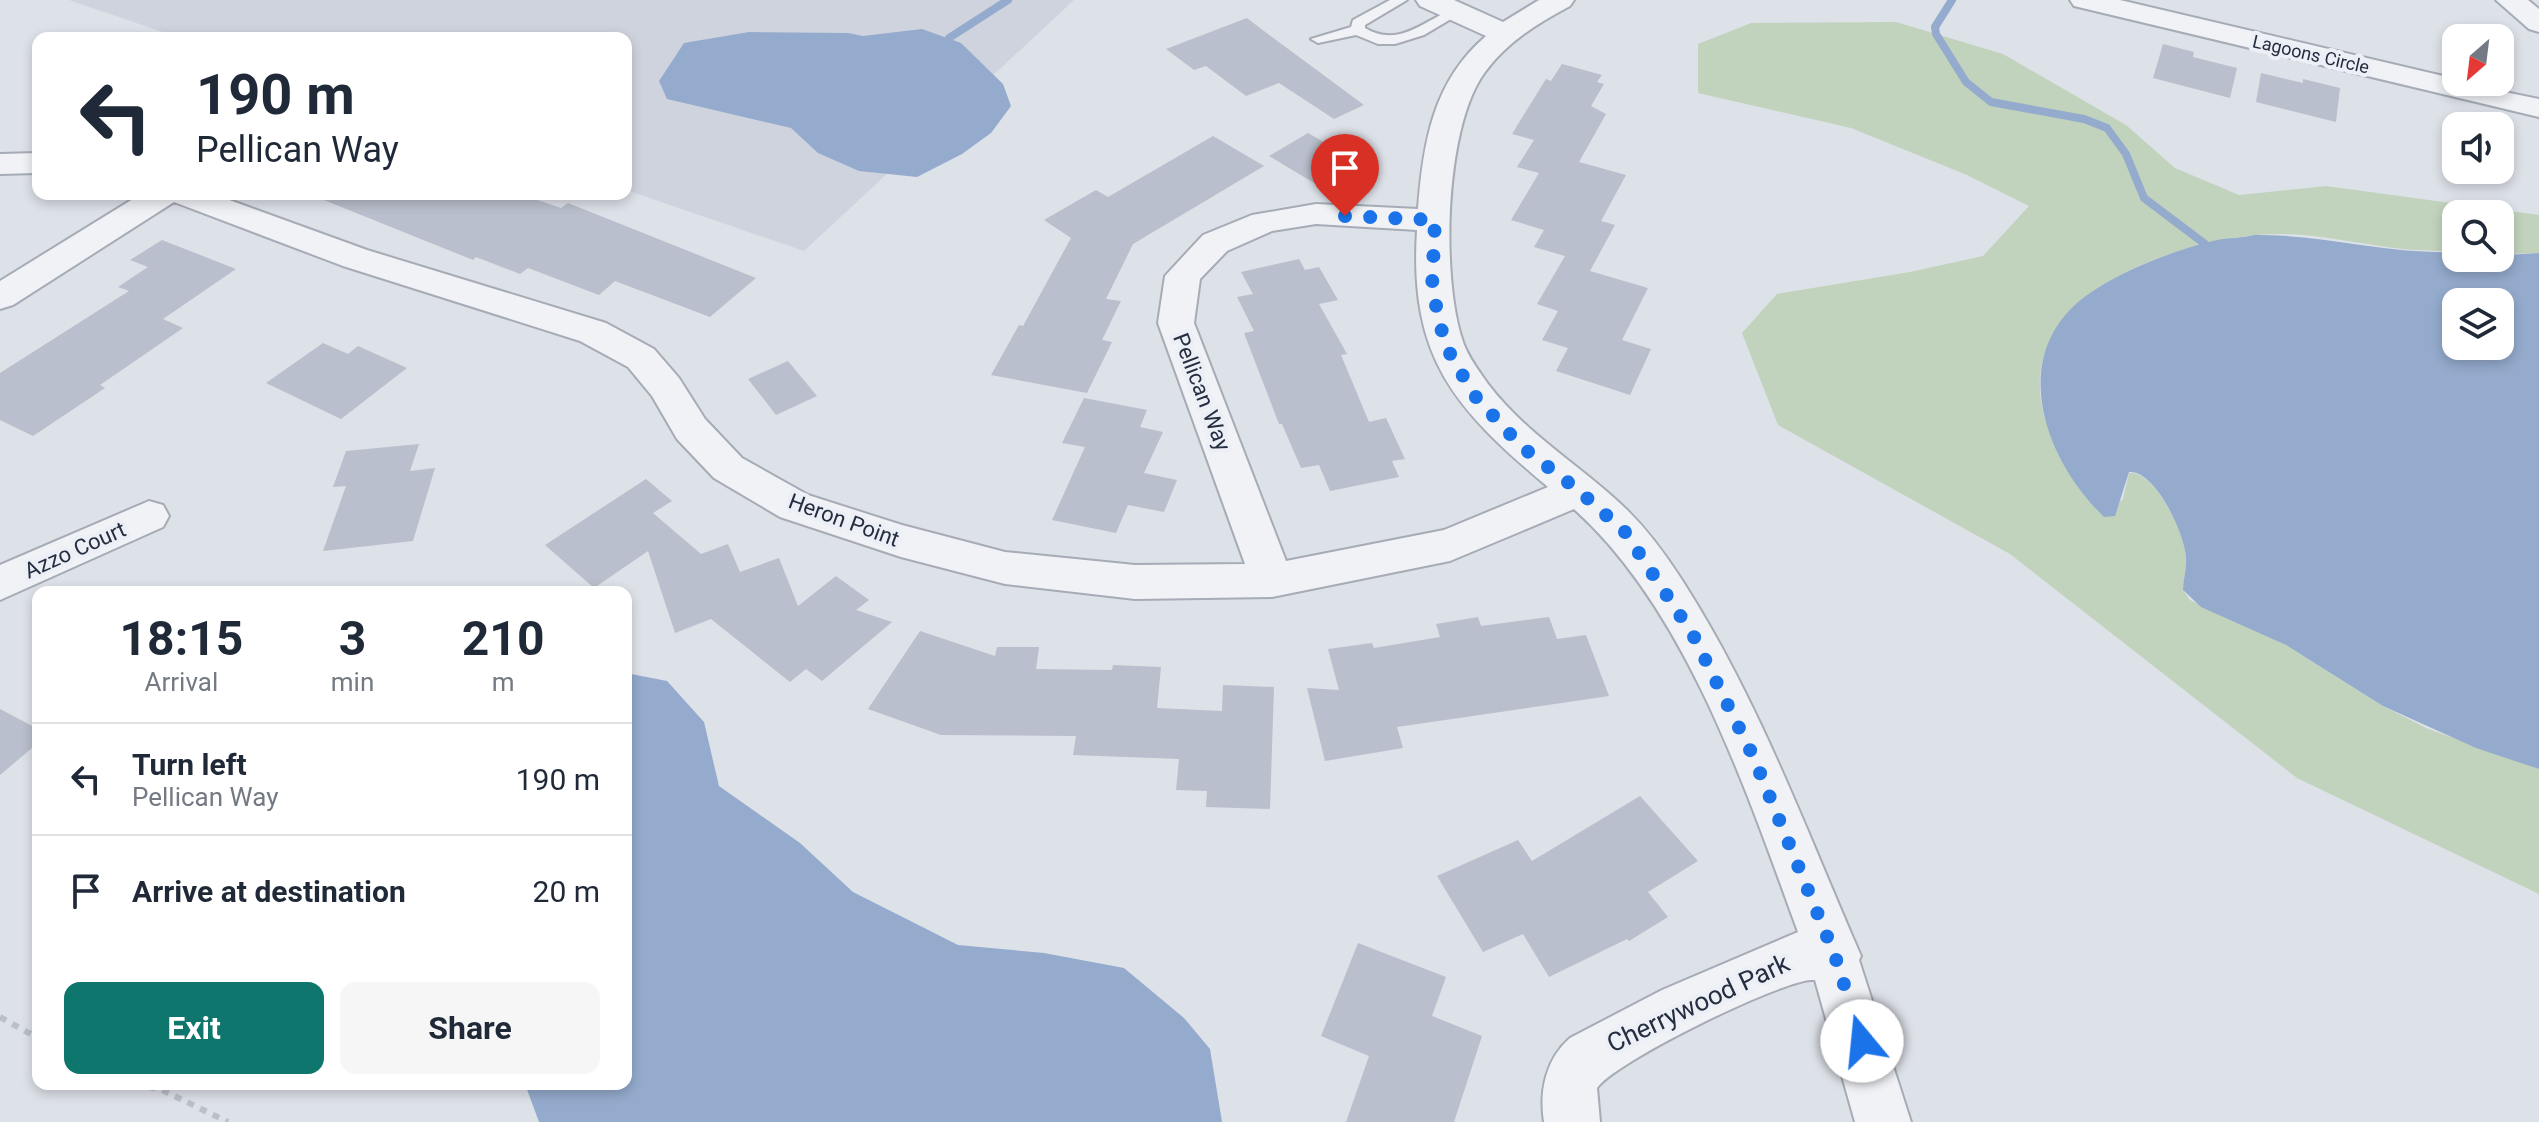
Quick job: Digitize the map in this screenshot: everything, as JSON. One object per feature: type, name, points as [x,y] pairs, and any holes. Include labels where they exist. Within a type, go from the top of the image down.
[{"type":"street","points":[[1560,0],[1533,13],[1504,33],[1471,68],[1450,101],[1439,145],[1432,288],[1445,345],[1474,395],[1522,447],[1578,490],[1625,532],[1693,635],[1753,756],[1835,956],[1871,1070],[1883,1122]]},
{"type":"street","name":"Lagoons Circle","points":[[2084,0],[2539,108]]},
{"type":"street","points":[[2510,0],[2539,23]]},
{"type":"street","points":[[1442,7],[1504,33]]},
{"type":"street","points":[[0,164],[32,163]]},
{"type":"street","points":[[0,297],[154,200]]},
{"type":"street","name":"Heron Point","points":[[198,200],[355,258],[518,306],[593,332],[641,358],[666,387],[691,429],[728,468],[794,506],[901,541],[1005,568],[1135,582],[1272,580],[1450,545],[1533,512],[1578,490]]},
{"type":"street","name":"Pellican Way","points":[[1272,580],[1176,323],[1183,276],[1215,243],[1264,222],[1316,214],[1435,220]]},
{"type":"street","name":"Azzo Court","points":[[0,583],[149,516]]},
{"type":"street","name":"Cherrywood Park","points":[[1572,1122],[1567,1098],[1578,1067],[1592,1053],[1631,1031],[1799,957],[1835,956]]},
{"type":"lane","points":[[1358,30],[1358,23],[1400,0]]},
{"type":"lane","points":[[1358,30],[1369,39],[1399,41],[1442,7]]},
{"type":"lane","points":[[1318,39],[1358,30]]},
{"type":"path","points":[[0,1017],[32,1035]]},
{"type":"path","points":[[162,1090],[228,1122]]},
{"type":"shaded area","points":[[69,0],[1074,0],[804,251],[632,192],[632,32],[162,32]]},
{"type":"green space","points":[[1896,22],[2003,54],[2126,125],[2175,168],[2239,195],[2326,186],[2442,202],[2442,251],[2402,249],[2311,236],[2257,235],[2169,254],[2126,272],[2088,296],[2059,326],[2043,362],[2041,404],[2064,461],[2104,517],[2123,499],[2129,473],[2139,475],[2159,493],[2175,520],[2184,548],[2183,590],[2190,600],[2286,645],[2383,706],[2426,728],[2539,769],[2539,894],[2297,778],[2010,554],[1778,425],[1742,333],[1777,294],[1910,272],[1983,256],[2029,206],[1967,175],[1851,128],[1698,93],[1698,44],[1751,23]]},
{"type":"green space","points":[[2514,212],[2539,215],[2539,253],[2514,254]]},
{"type":"water","points":[[922,29],[961,43],[1003,84],[1011,106],[991,133],[962,154],[917,177],[859,171],[818,153],[791,128],[667,99],[659,81],[684,43],[749,32],[848,33],[863,36]]},
{"type":"water","points":[[2254,235],[2279,236],[2442,252],[2442,272],[2514,272],[2514,255],[2539,253],[2539,769],[2476,748],[2383,706],[2286,645],[2201,607],[2183,590],[2186,558],[2180,535],[2159,492],[2149,481],[2129,472],[2115,516],[2104,517],[2063,464],[2050,434],[2042,402],[2041,371],[2049,342],[2066,315],[2093,291],[2137,267],[2217,240]]},
{"type":"water","points":[[632,674],[667,681],[704,722],[719,786],[800,843],[853,892],[958,945],[1044,953],[1124,968],[1184,1018],[1210,1049],[1222,1122],[539,1122],[527,1090],[632,1090]]},
{"type":"building","points":[[1247,18],[1364,105],[1334,119],[1279,83],[1246,96],[1206,66],[1194,70],[1166,49]]},
{"type":"building","points":[[2163,44],[2194,52],[2193,57],[2237,68],[2230,98],[2153,78]]},
{"type":"building","points":[[1562,64],[1602,75],[1597,82],[1604,84],[1591,106],[1606,114],[1579,162],[1626,175],[1601,221],[1615,225],[1590,271],[1648,288],[1622,340],[1651,349],[1630,395],[1556,371],[1568,348],[1542,340],[1558,311],[1537,304],[1565,256],[1534,247],[1544,230],[1511,220],[1539,173],[1517,167],[1534,140],[1512,134],[1546,79],[1551,81]]},
{"type":"building","points":[[2261,73],[2340,88],[2336,122],[2256,102]]},
{"type":"building","points":[[1308,133],[1358,162],[1319,186],[1269,156]]},
{"type":"building","points":[[1213,136],[1264,166],[1133,244],[1106,299],[1121,301],[1102,340],[1112,342],[1087,393],[991,375],[1019,325],[1023,326],[1071,238],[1044,220],[1096,190],[1108,197]]},
{"type":"building","points":[[324,200],[538,200],[561,208],[568,203],[756,278],[710,317],[615,281],[599,295],[528,268],[520,274],[476,257],[473,260]]},
{"type":"building","points":[[162,240],[236,269],[163,319],[183,328],[100,385],[105,388],[33,436],[0,420],[0,373],[129,291],[118,287],[148,267],[130,260]]},
{"type":"building","points":[[1299,259],[1305,270],[1319,267],[1338,300],[1319,304],[1347,354],[1341,355],[1369,422],[1386,418],[1405,459],[1392,461],[1399,477],[1330,491],[1319,465],[1301,468],[1282,424],[1279,424],[1244,333],[1254,331],[1237,297],[1253,294],[1241,272]]},
{"type":"building","points":[[323,343],[348,354],[358,346],[407,368],[341,419],[266,383]]},
{"type":"building","points":[[788,361],[817,396],[776,415],[748,379]]},
{"type":"building","points":[[1084,398],[1147,410],[1140,427],[1163,432],[1144,473],[1177,480],[1164,512],[1128,505],[1116,533],[1052,520],[1085,447],[1062,443]]},
{"type":"building","points":[[419,444],[410,471],[435,468],[413,541],[323,551],[346,486],[333,487],[346,451]]},
{"type":"building","points":[[646,479],[672,501],[653,513],[701,554],[728,544],[740,572],[779,558],[798,606],[836,576],[869,600],[856,610],[892,622],[822,681],[806,669],[790,682],[711,619],[675,633],[648,551],[597,586],[592,586],[545,545]]},
{"type":"building","points":[[1478,617],[1481,626],[1549,617],[1557,639],[1586,635],[1609,696],[1397,727],[1403,748],[1325,761],[1307,688],[1339,690],[1328,649],[1372,643],[1374,648],[1440,637],[1436,624]]},
{"type":"building","points":[[920,631],[995,656],[997,647],[1039,647],[1036,669],[1112,670],[1113,665],[1161,667],[1157,708],[1222,711],[1223,685],[1274,687],[1270,809],[1206,807],[1207,791],[1176,790],[1179,759],[1073,755],[1076,736],[941,735],[868,709]]},
{"type":"building","points":[[0,709],[32,726],[32,748],[0,775]]},
{"type":"building","points":[[1640,796],[1698,861],[1648,892],[1668,917],[1629,941],[1627,939],[1549,977],[1523,934],[1483,952],[1437,876],[1518,840],[1532,861]]},
{"type":"building","points":[[1358,943],[1446,977],[1432,1016],[1482,1036],[1454,1122],[1346,1122],[1369,1056],[1321,1036]]},
{"type":"waterway","points":[[949,38],[1008,0]]},
{"type":"waterway","points":[[1952,0],[1935,27],[1936,34],[1966,82],[1991,102],[2084,119],[2107,128],[2126,154],[2144,198],[2205,244]]},
{"type":"route","points":[[1345,216],[1435,220],[1432,288],[1445,345],[1474,395],[1522,447],[1578,490],[1625,532],[1693,635],[1753,756],[1835,956],[1862,1041]]}]
